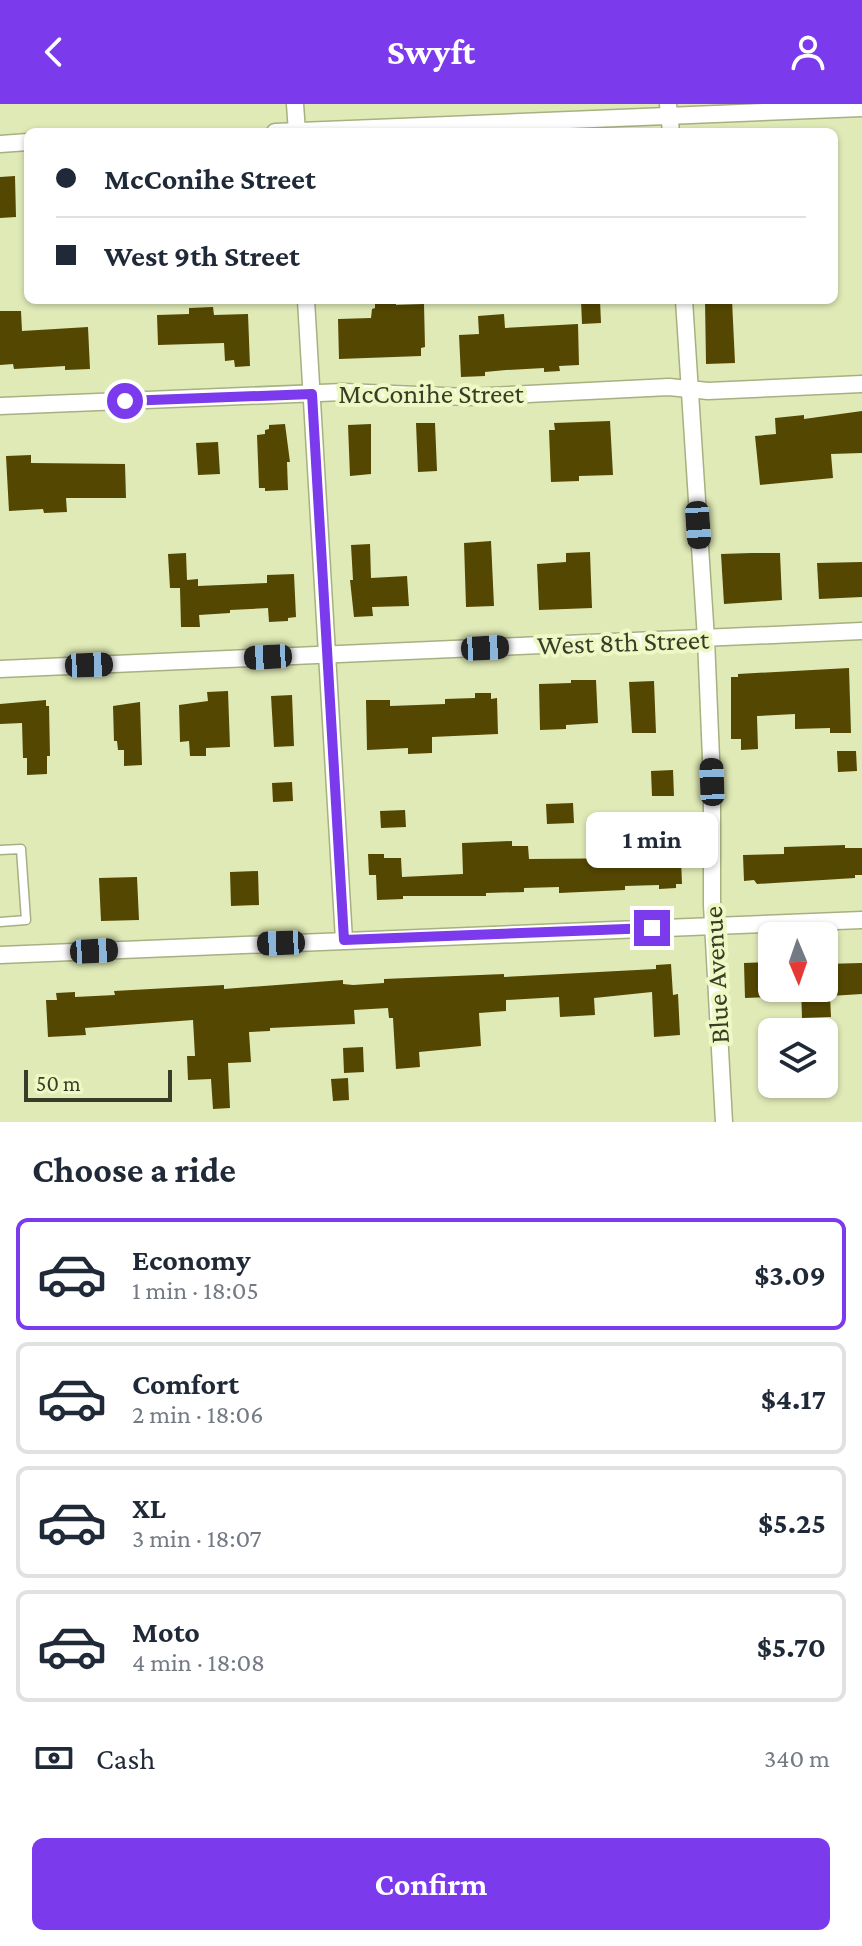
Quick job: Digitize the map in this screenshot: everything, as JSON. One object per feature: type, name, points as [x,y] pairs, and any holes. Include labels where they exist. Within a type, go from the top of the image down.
[{"type":"street","points":[[295,104],[296,128]]},
{"type":"street","points":[[395,128],[862,108]]},
{"type":"street","points":[[0,144],[24,142]]},
{"type":"street","points":[[306,304],[344,940]]},
{"type":"street","name":"Blue Avenue","points":[[684,304],[706,639],[714,926],[724,1122]]},
{"type":"street","name":"McConihe Street","points":[[0,406],[372,392],[468,397],[669,387],[708,391],[862,384]]},
{"type":"street","name":"West 8th Street","points":[[0,669],[862,631]]},
{"type":"street","points":[[0,955],[862,920]]},
{"type":"lane","points":[[0,850],[21,849],[26,920],[0,922]]},
{"type":"building","points":[[15,176],[16,217],[0,218],[0,177]]},
{"type":"building","points":[[375,304],[424,304],[425,347],[421,348],[421,356],[339,359],[338,319],[371,318],[372,309]]},
{"type":"building","points":[[581,304],[600,304],[601,323],[582,324]]},
{"type":"building","points":[[705,304],[732,304],[735,363],[706,364]]},
{"type":"building","points":[[213,307],[214,315],[248,314],[250,366],[235,367],[234,360],[225,361],[224,343],[158,345],[157,315],[189,314],[189,308]]},
{"type":"building","points":[[0,311],[21,311],[22,331],[88,327],[90,369],[65,370],[65,366],[14,369],[13,364],[0,365]]},
{"type":"building","points":[[504,314],[505,328],[578,324],[579,365],[559,366],[560,371],[544,372],[544,368],[506,370],[485,372],[485,376],[461,377],[459,335],[479,334],[478,316]]},
{"type":"building","points":[[862,411],[862,453],[831,454],[833,478],[760,485],[755,436],[776,434],[775,418],[804,415],[804,419]]},
{"type":"building","points":[[610,421],[613,475],[579,476],[579,481],[551,482],[549,430],[555,430],[554,423]]},
{"type":"building","points":[[416,423],[435,423],[437,471],[418,472]]},
{"type":"building","points":[[285,424],[290,462],[287,462],[288,490],[265,491],[265,488],[259,488],[257,435],[265,434],[269,425]]},
{"type":"building","points":[[371,424],[371,474],[350,476],[348,425]]},
{"type":"building","points":[[218,442],[220,474],[198,475],[196,443]]},
{"type":"building","points":[[31,455],[31,463],[125,464],[126,498],[66,498],[67,512],[44,513],[43,509],[9,511],[6,456]]},
{"type":"building","points":[[491,541],[494,606],[466,607],[464,543]]},
{"type":"building","points":[[370,544],[371,578],[407,576],[409,606],[372,607],[373,616],[354,617],[350,580],[353,580],[351,545]]},
{"type":"building","points":[[590,552],[592,608],[539,610],[537,564],[566,562],[566,553]]},
{"type":"building","points":[[186,553],[187,580],[198,579],[198,586],[267,583],[267,575],[294,574],[296,617],[288,618],[288,621],[269,622],[268,608],[230,610],[230,613],[199,615],[200,627],[181,627],[180,588],[170,588],[168,554]]},
{"type":"building","points":[[780,553],[782,600],[724,604],[721,554]]},
{"type":"building","points":[[862,562],[862,597],[819,599],[817,563]]},
{"type":"building","points":[[849,668],[851,733],[830,733],[830,728],[795,729],[795,714],[757,716],[758,749],[741,750],[741,739],[731,739],[731,677],[738,677],[738,674]]},
{"type":"building","points":[[571,680],[596,680],[598,723],[540,730],[539,684],[571,683]]},
{"type":"building","points":[[654,681],[656,733],[632,733],[629,682]]},
{"type":"building","points":[[228,691],[230,747],[206,748],[206,756],[190,756],[189,741],[180,742],[179,705],[208,701],[207,692]]},
{"type":"building","points":[[475,693],[491,693],[491,699],[497,698],[498,734],[432,737],[432,753],[408,754],[408,748],[367,750],[366,700],[390,700],[390,706],[445,704],[445,699],[475,698]]},
{"type":"building","points":[[292,695],[294,746],[274,747],[271,696]]},
{"type":"building","points":[[46,700],[46,706],[49,706],[50,756],[47,756],[47,774],[27,775],[22,723],[0,724],[0,704]]},
{"type":"building","points":[[140,702],[142,765],[124,766],[124,750],[118,750],[117,741],[114,741],[113,706]]},
{"type":"building","points":[[837,751],[856,751],[857,771],[838,772]]},
{"type":"building","points":[[673,770],[674,796],[652,796],[651,771]]},
{"type":"building","points":[[292,782],[293,801],[273,802],[272,783]]},
{"type":"building","points":[[573,803],[574,823],[547,824],[546,804]]},
{"type":"building","points":[[405,810],[406,827],[381,828],[380,811]]},
{"type":"building","points":[[680,835],[682,884],[676,884],[676,888],[625,886],[625,890],[559,893],[559,887],[524,888],[524,892],[486,893],[486,896],[403,896],[403,899],[377,900],[376,875],[369,875],[368,854],[401,858],[402,877],[463,874],[462,843],[512,841],[512,846],[528,846],[529,859],[650,858],[650,836]]},
{"type":"building","points":[[845,845],[845,848],[862,848],[862,875],[757,884],[754,880],[744,881],[743,855],[784,854],[784,847]]},
{"type":"building","points":[[258,871],[259,905],[231,906],[230,872]]},
{"type":"building","points":[[137,877],[139,920],[101,921],[99,878]]},
{"type":"building","points":[[758,962],[758,998],[745,998],[744,963]]},
{"type":"building","points":[[862,963],[862,994],[838,996],[838,964]]},
{"type":"building","points":[[671,964],[673,995],[678,994],[680,1035],[654,1037],[652,992],[594,998],[595,1015],[560,1017],[559,997],[506,1000],[506,1011],[479,1013],[481,1046],[419,1052],[420,1067],[396,1069],[393,1018],[389,1018],[388,1008],[354,1010],[355,1024],[270,1028],[270,1031],[249,1032],[251,1062],[228,1063],[230,1108],[213,1109],[211,1079],[188,1080],[187,1056],[195,1056],[193,1020],[85,1028],[86,1035],[48,1037],[46,1000],[57,1000],[56,993],[75,992],[75,997],[115,995],[114,991],[224,985],[224,989],[343,980],[343,984],[353,985],[384,983],[384,979],[504,974],[504,977],[656,969],[656,965]]},
{"type":"building","points":[[801,1002],[830,1002],[831,1017],[802,1018]]},
{"type":"building","points":[[363,1047],[364,1072],[344,1073],[343,1048]]},
{"type":"building","points":[[348,1078],[349,1100],[333,1101],[331,1079]]},
{"type":"route","points":[[125,401],[312,394],[344,940],[652,928]]}]
